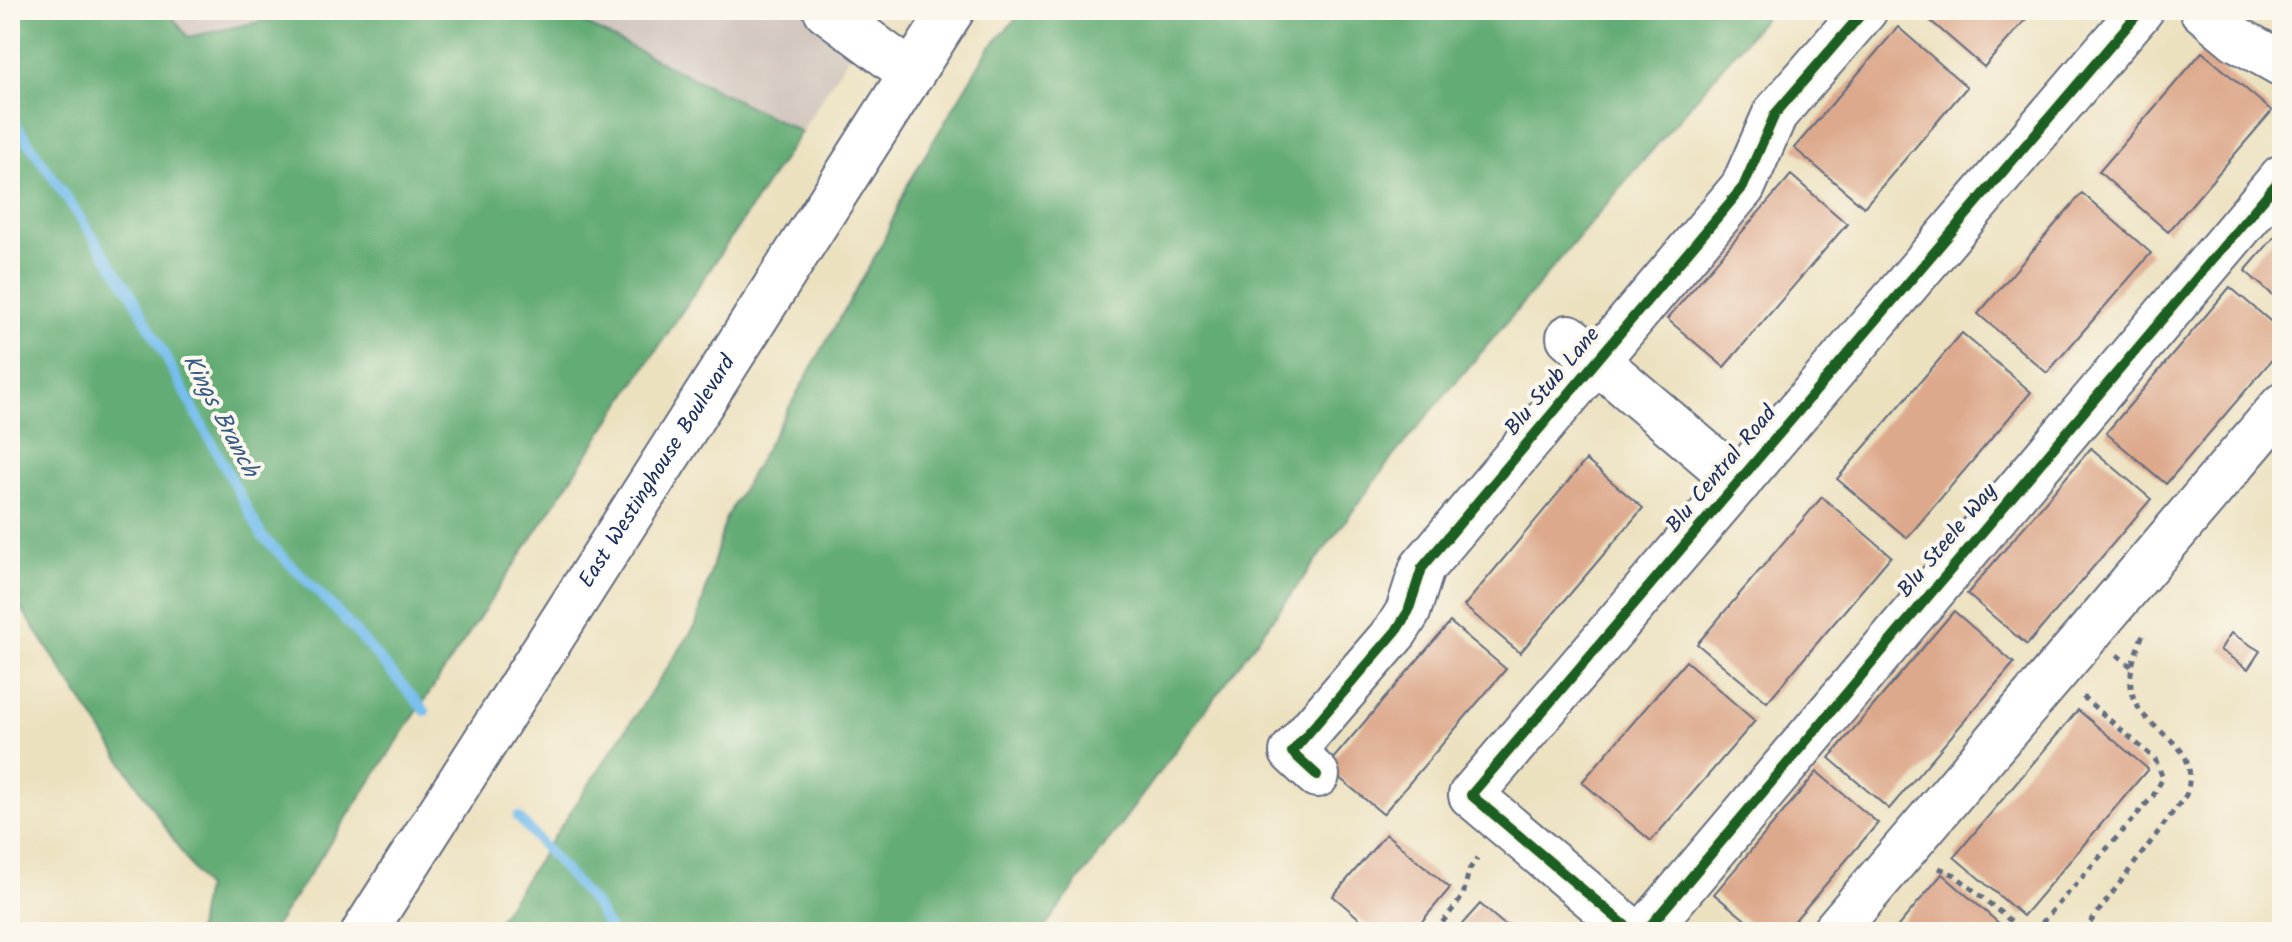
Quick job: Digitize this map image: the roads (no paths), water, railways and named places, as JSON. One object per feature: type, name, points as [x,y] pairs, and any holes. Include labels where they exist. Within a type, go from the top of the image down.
[{"type":"street","points":[[826,10],[912,74]]},
{"type":"street","name":"East Westinghouse Boulevard","points":[[364,932],[952,10]]},
{"type":"street","name":"Blu Stub Lane","points":[[1317,775],[1292,752],[1396,631],[1408,612],[1422,568],[1582,349],[1743,187],[1775,114],[1865,10]]},
{"type":"street","name":"Blu Central Road","points":[[1633,932],[1471,795],[2141,10]]},
{"type":"street","points":[[2202,10],[2237,39],[2282,64]]},
{"type":"street","name":"Blu Steele Way","points":[[1645,932],[2282,177]]},
{"type":"street","name":"Blu Stub Lane","points":[[1582,349],[1739,482]]},
{"type":"street","points":[[1834,932],[2282,406]]},
{"type":"waterway","name":"Kings Branch","points":[[10,115],[130,291],[262,536],[339,613],[425,711]]},
{"type":"waterway","name":"Kings Branch","points":[[518,817],[596,906],[611,932]]}]
